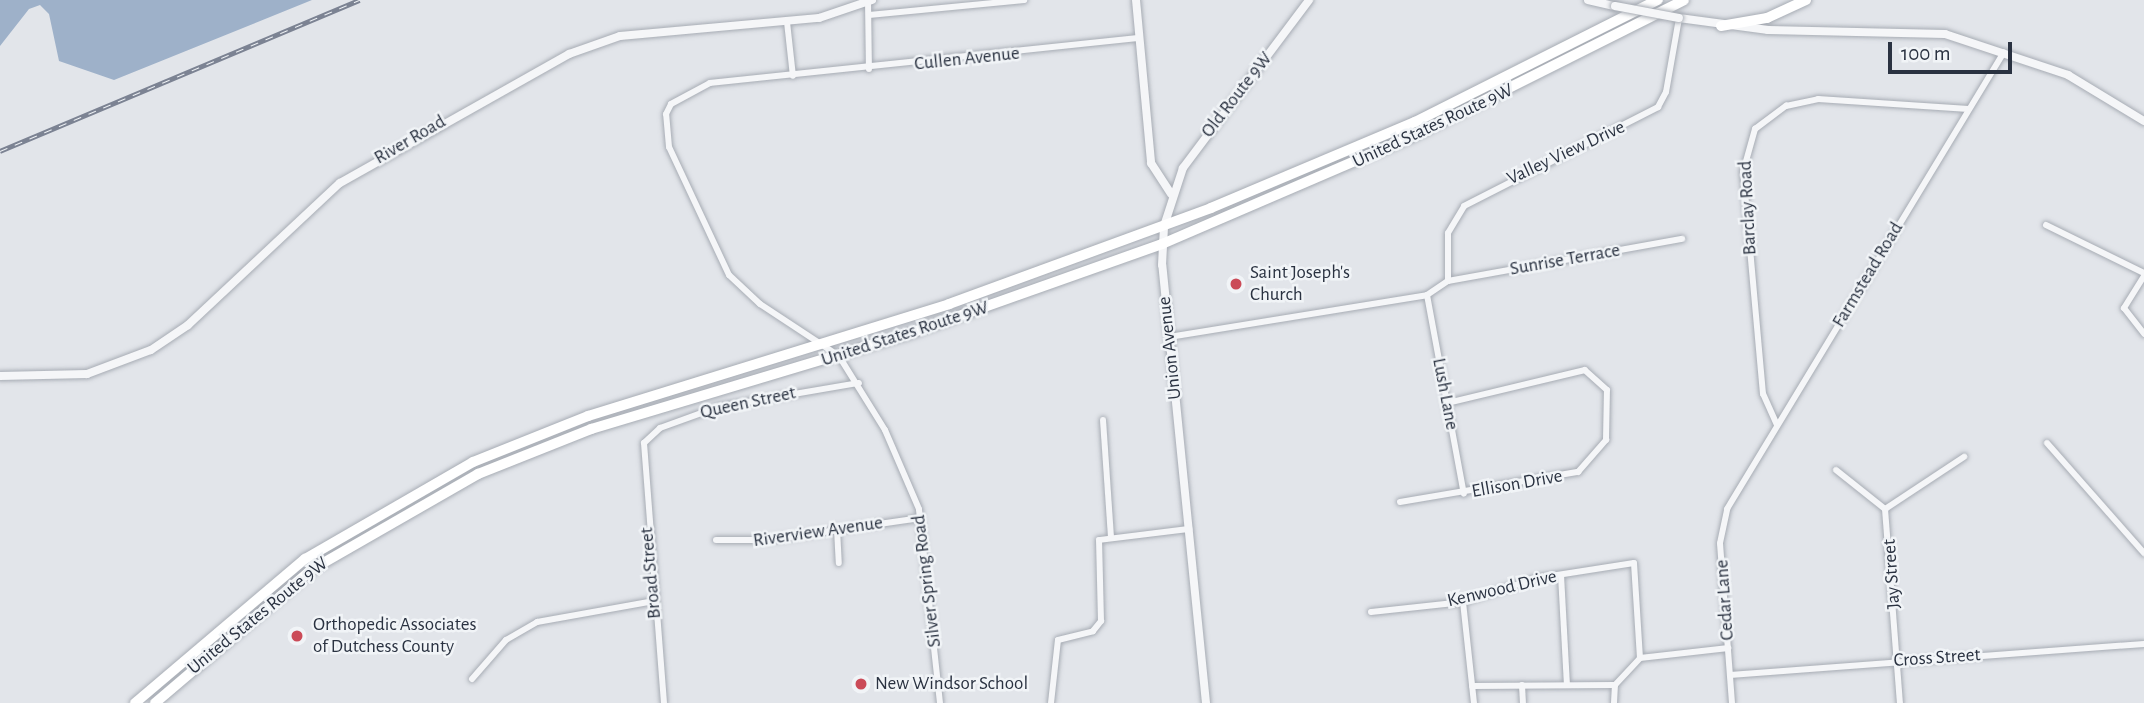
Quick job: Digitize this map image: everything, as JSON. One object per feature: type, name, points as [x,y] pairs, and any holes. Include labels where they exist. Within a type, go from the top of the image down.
[{"type":"highway","name":"United States Route 9W","points":[[135,703],[254,598],[358,524],[446,475],[559,426],[822,344],[1164,226],[1457,102],[1658,0]]},
{"type":"highway","name":"United States Route 9W","points":[[155,703],[262,608],[365,534],[544,446],[839,356],[1162,244],[1463,113],[1684,0]]},
{"type":"highway","points":[[1721,26],[1767,18],[1806,0]]},
{"type":"street","points":[[869,15],[1024,0]]},
{"type":"street","points":[[1136,0],[1151,163],[1171,194]]},
{"type":"street","name":"Old Route 9W","points":[[1171,194],[1192,154],[1309,0]]},
{"type":"street","points":[[1588,0],[1721,26],[1916,30],[2005,51],[2068,75],[2144,121]]},
{"type":"street","points":[[869,69],[870,1]]},
{"type":"street","name":"River Road","points":[[0,376],[87,374],[151,350],[188,325],[340,183],[569,54],[659,29],[787,22],[870,1]]},
{"type":"street","name":"Valley View Drive","points":[[1448,281],[1448,233],[1464,206],[1658,107],[1666,92],[1679,18]]},
{"type":"street","points":[[787,22],[793,76]]},
{"type":"street","name":"Cullen Avenue","points":[[793,76],[1140,38]]},
{"type":"street","name":"Farmstead Road","points":[[1732,499],[2005,51]]},
{"type":"street","name":"Silver Spring Road","points":[[793,76],[699,88],[671,104],[665,133],[708,242],[729,275],[839,356],[859,383],[920,518],[940,703]]},
{"type":"street","name":"Barclay Road","points":[[1777,425],[1763,394],[1743,172],[1755,129],[1786,106],[1818,99],[1969,109]]},
{"type":"street","points":[[1457,102],[1463,113]]},
{"type":"street","name":"Union Avenue","points":[[1171,194],[1162,244],[1206,703]]},
{"type":"street","points":[[2046,225],[2144,275],[2124,313],[2144,334]]},
{"type":"street","name":"Sunrise Terrace","points":[[1448,281],[1682,239]]},
{"type":"street","points":[[1169,338],[1427,295],[1448,281]]},
{"type":"street","name":"Lush Lane","points":[[1427,295],[1464,494]]},
{"type":"street","name":"Ellison Drive","points":[[1400,502],[1464,494],[1586,468],[1606,440],[1607,390],[1591,371],[1578,370],[1448,403]]},
{"type":"street","name":"Queen Street","points":[[644,443],[660,428],[718,407],[859,383]]},
{"type":"street","points":[[1104,420],[1111,536]]},
{"type":"street","name":"Broad Street","points":[[644,443],[654,601],[664,703]]},
{"type":"street","points":[[2047,443],[2144,553]]},
{"type":"street","points":[[1836,470],[1885,509],[1964,457]]},
{"type":"street","name":"Cedar Lane","points":[[1732,499],[1720,543],[1732,703]]},
{"type":"street","name":"Jay Street","points":[[1885,509],[1900,703]]},
{"type":"street","name":"Riverview Avenue","points":[[716,540],[920,518]]},
{"type":"street","points":[[358,524],[365,534]]},
{"type":"street","points":[[837,529],[839,563]]},
{"type":"street","points":[[1051,703],[1058,640],[1100,626],[1095,551],[1099,540],[1111,536],[1189,529]]},
{"type":"street","name":"Kenwood Drive","points":[[1371,612],[1463,602],[1561,575],[1634,563],[1640,658]]},
{"type":"street","points":[[1561,575],[1567,685]]},
{"type":"street","points":[[472,679],[506,640],[537,622],[654,601]]},
{"type":"street","points":[[1463,602],[1474,703]]},
{"type":"street","name":"Cross Street","points":[[1730,675],[2144,644]]},
{"type":"street","points":[[1614,703],[1615,685],[1640,658],[1728,648]]},
{"type":"street","points":[[1522,685],[1523,703]]},
{"type":"street","points":[[1472,686],[1615,685]]},
{"type":"water","points":[[0,0],[312,0],[114,80],[59,61],[49,14],[40,5],[29,9],[0,46]]},
{"type":"railway","points":[[0,151],[360,0]]},
{"type":"place","name":"Saint Joseph's Church","points":[[1236,284]]},
{"type":"place","name":"Orthopedic Associates of Dutchess County","points":[[297,636]]},
{"type":"place","name":"New Windsor School","points":[[861,684]]}]
